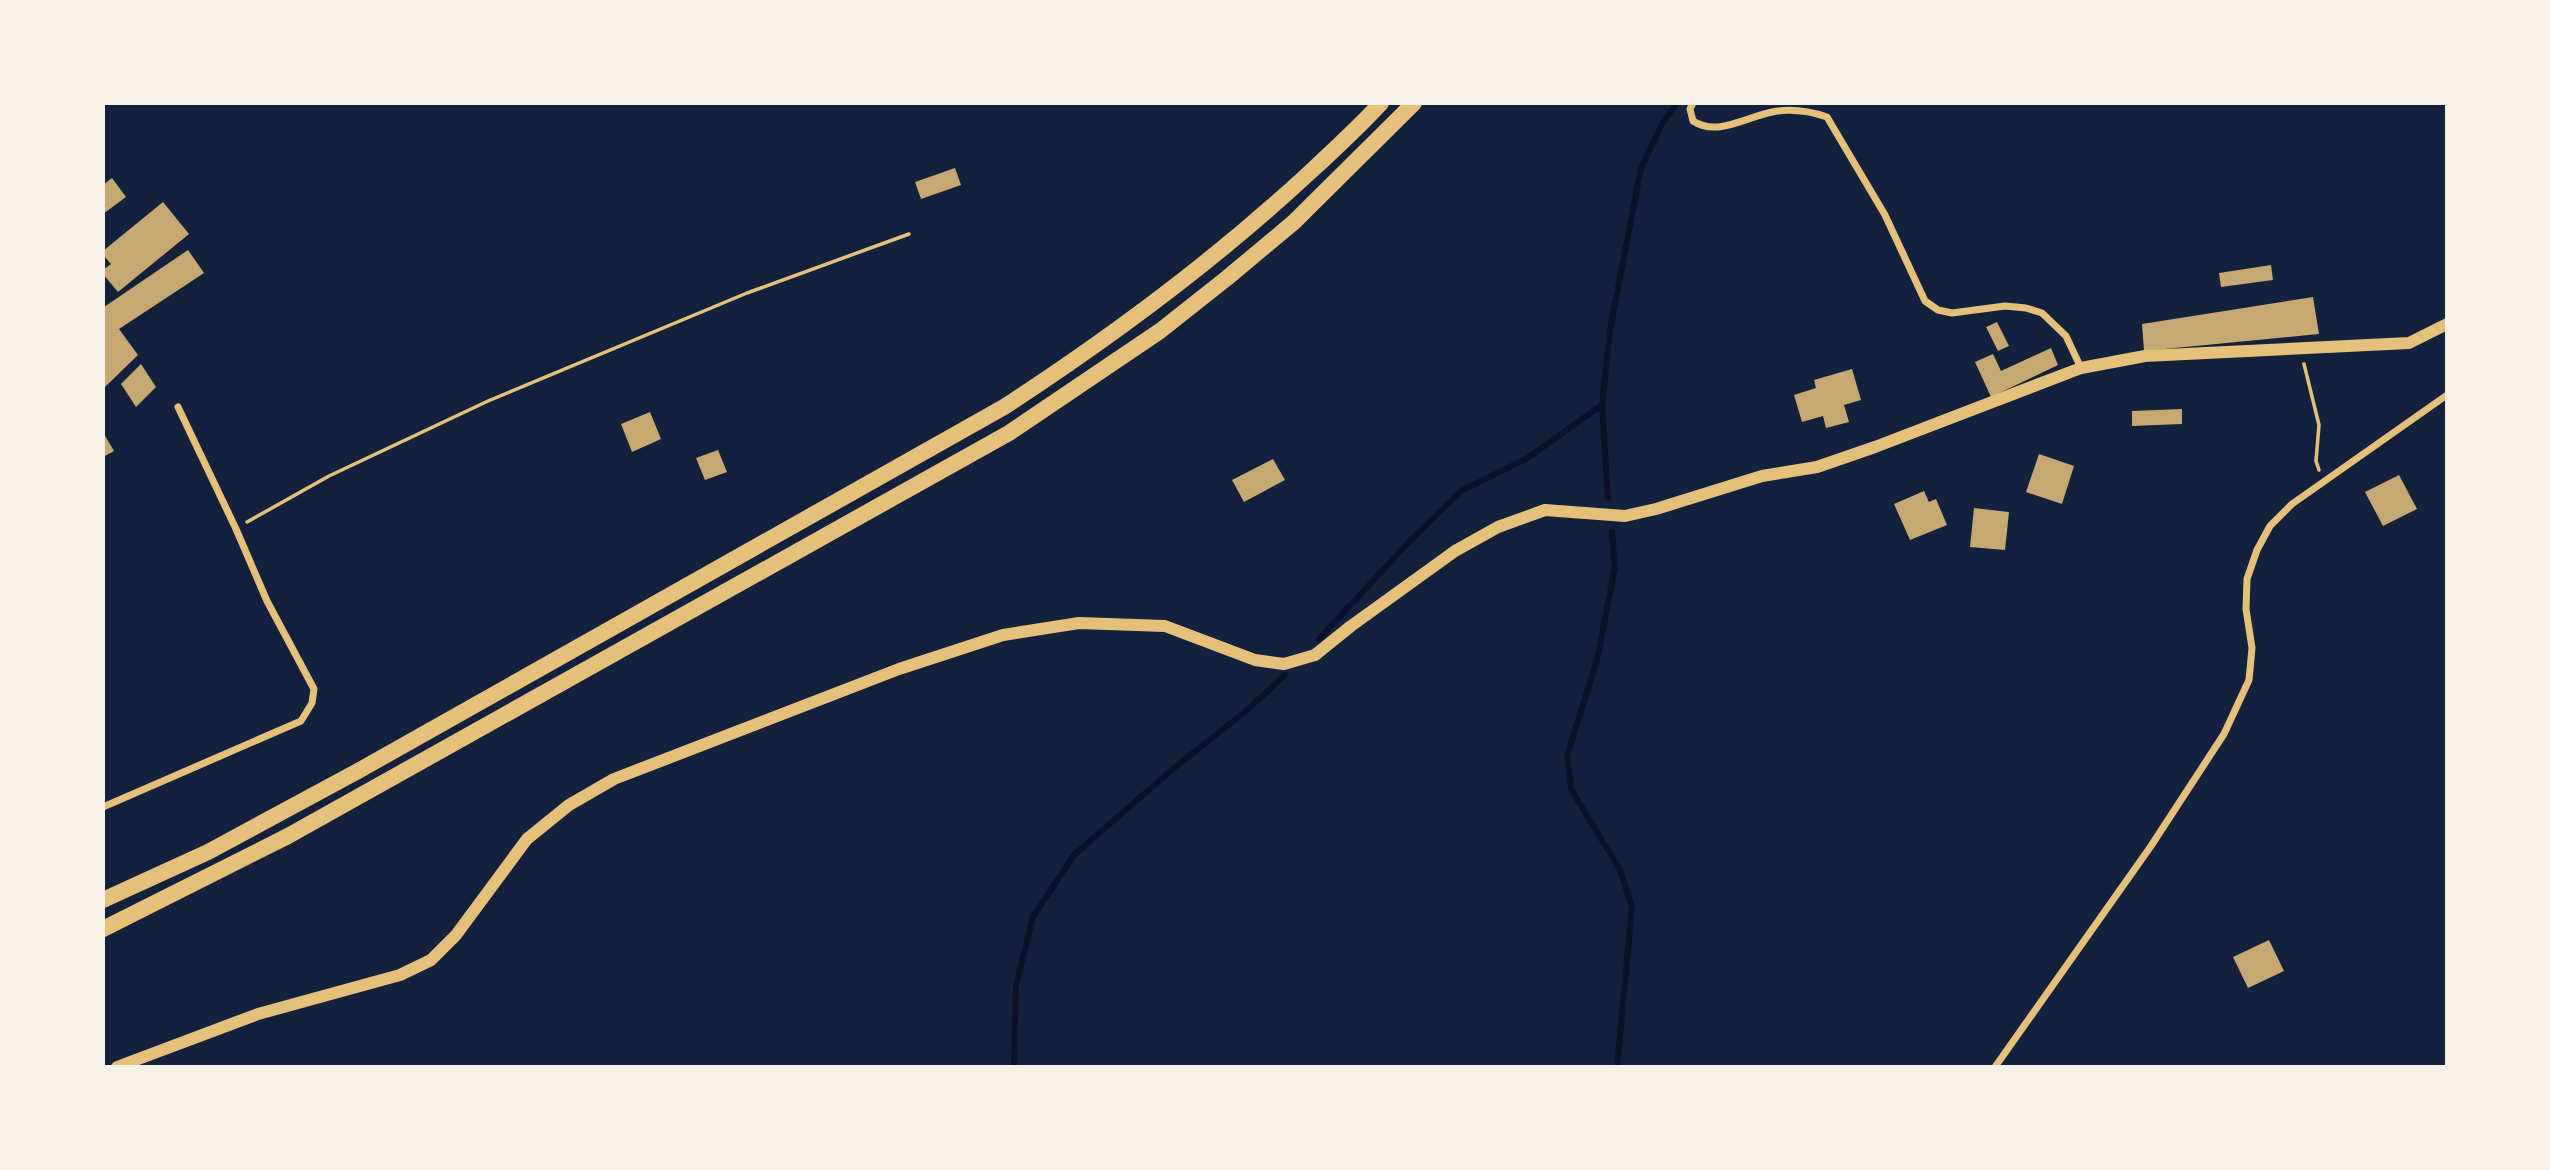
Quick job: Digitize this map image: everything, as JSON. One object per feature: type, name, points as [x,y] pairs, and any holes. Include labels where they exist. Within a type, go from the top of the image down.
[{"type":"highway","points":[[103,900],[208,852],[346,778],[1004,407],[1091,350],[1188,279],[1257,221],[1381,103]]},
{"type":"highway","points":[[103,929],[300,830],[1009,433],[1160,331],[1227,278],[1294,222],[1414,103]]},
{"type":"street","points":[[1693,103],[1690,109],[1693,121],[1711,128],[1773,112],[1807,110],[1827,117],[1885,215],[1925,301],[1938,310],[1952,313],[2005,306],[2042,313],[2066,336],[2081,368]]},
{"type":"street","points":[[117,1067],[258,1014],[400,975],[431,960],[456,935],[527,839],[569,805],[614,779],[898,669],[1003,635],[1079,623],[1165,626],[1255,660],[1284,664],[1315,655],[1455,551],[1522,517],[1545,510],[1625,516],[1762,476],[1817,467],[2081,368],[2145,356],[2409,343],[2447,324]]},
{"type":"street","points":[[1995,1067],[2151,846],[2224,734],[2249,680],[2252,648],[2246,609],[2247,579],[2257,550],[2270,526],[2292,504],[2447,395]]},
{"type":"street","points":[[103,807],[301,721],[312,704],[314,689],[267,601],[178,407]]},
{"type":"path","points":[[236,529],[329,476],[488,401],[747,293],[909,234]]},
{"type":"path","points":[[2301,348],[2319,425],[2316,461],[2323,482]]},
{"type":"building","points":[[955,168],[961,185],[921,199],[915,182]]},
{"type":"building","points":[[112,178],[126,197],[103,214],[103,185]]},
{"type":"building","points":[[163,202],[189,234],[118,292],[103,274],[103,270],[111,264],[103,251]]},
{"type":"building","points":[[188,250],[204,273],[119,329],[138,355],[105,387],[104,307]]},
{"type":"building","points":[[2271,265],[2273,280],[2221,287],[2219,273]]},
{"type":"building","points":[[2313,297],[2319,334],[2144,351],[2142,324]]},
{"type":"building","points":[[1997,322],[2009,346],[1998,351],[1986,327]]},
{"type":"building","points":[[2051,348],[2058,365],[1991,397],[1975,362],[1993,354],[2001,371]]},
{"type":"building","points":[[141,364],[156,387],[136,407],[121,384]]},
{"type":"building","points":[[1852,369],[1861,400],[1844,405],[1849,422],[1826,428],[1823,416],[1802,422],[1794,395],[1816,388],[1814,380]]},
{"type":"building","points":[[2182,409],[2182,424],[2132,426],[2132,411]]},
{"type":"building","points":[[650,412],[661,439],[632,452],[621,424]]},
{"type":"building","points":[[103,432],[114,451],[103,457]]},
{"type":"building","points":[[718,450],[727,472],[705,480],[696,458]]},
{"type":"building","points":[[2039,454],[2074,466],[2062,504],[2026,492]]},
{"type":"building","points":[[1273,459],[1285,480],[1244,502],[1232,480]]},
{"type":"building","points":[[2399,475],[2417,509],[2383,526],[2365,492]]},
{"type":"building","points":[[1924,491],[1929,502],[1936,499],[1947,525],[1910,540],[1894,504]]},
{"type":"building","points":[[1974,508],[2009,512],[2005,550],[1970,547]]},
{"type":"building","points":[[2269,940],[2284,971],[2248,988],[2233,957]]},
{"type":"waterway","points":[[1608,498],[1602,405],[1610,330],[1641,168],[1663,122],[1677,103]]},
{"type":"waterway","points":[[1319,639],[1407,544],[1461,491],[1526,459],[1602,405]]},
{"type":"waterway","points":[[1612,532],[1615,567],[1597,660],[1567,756],[1571,789],[1620,870],[1632,907],[1617,1067]]},
{"type":"waterway","points":[[1014,1067],[1016,985],[1033,917],[1074,855],[1285,675]]}]
